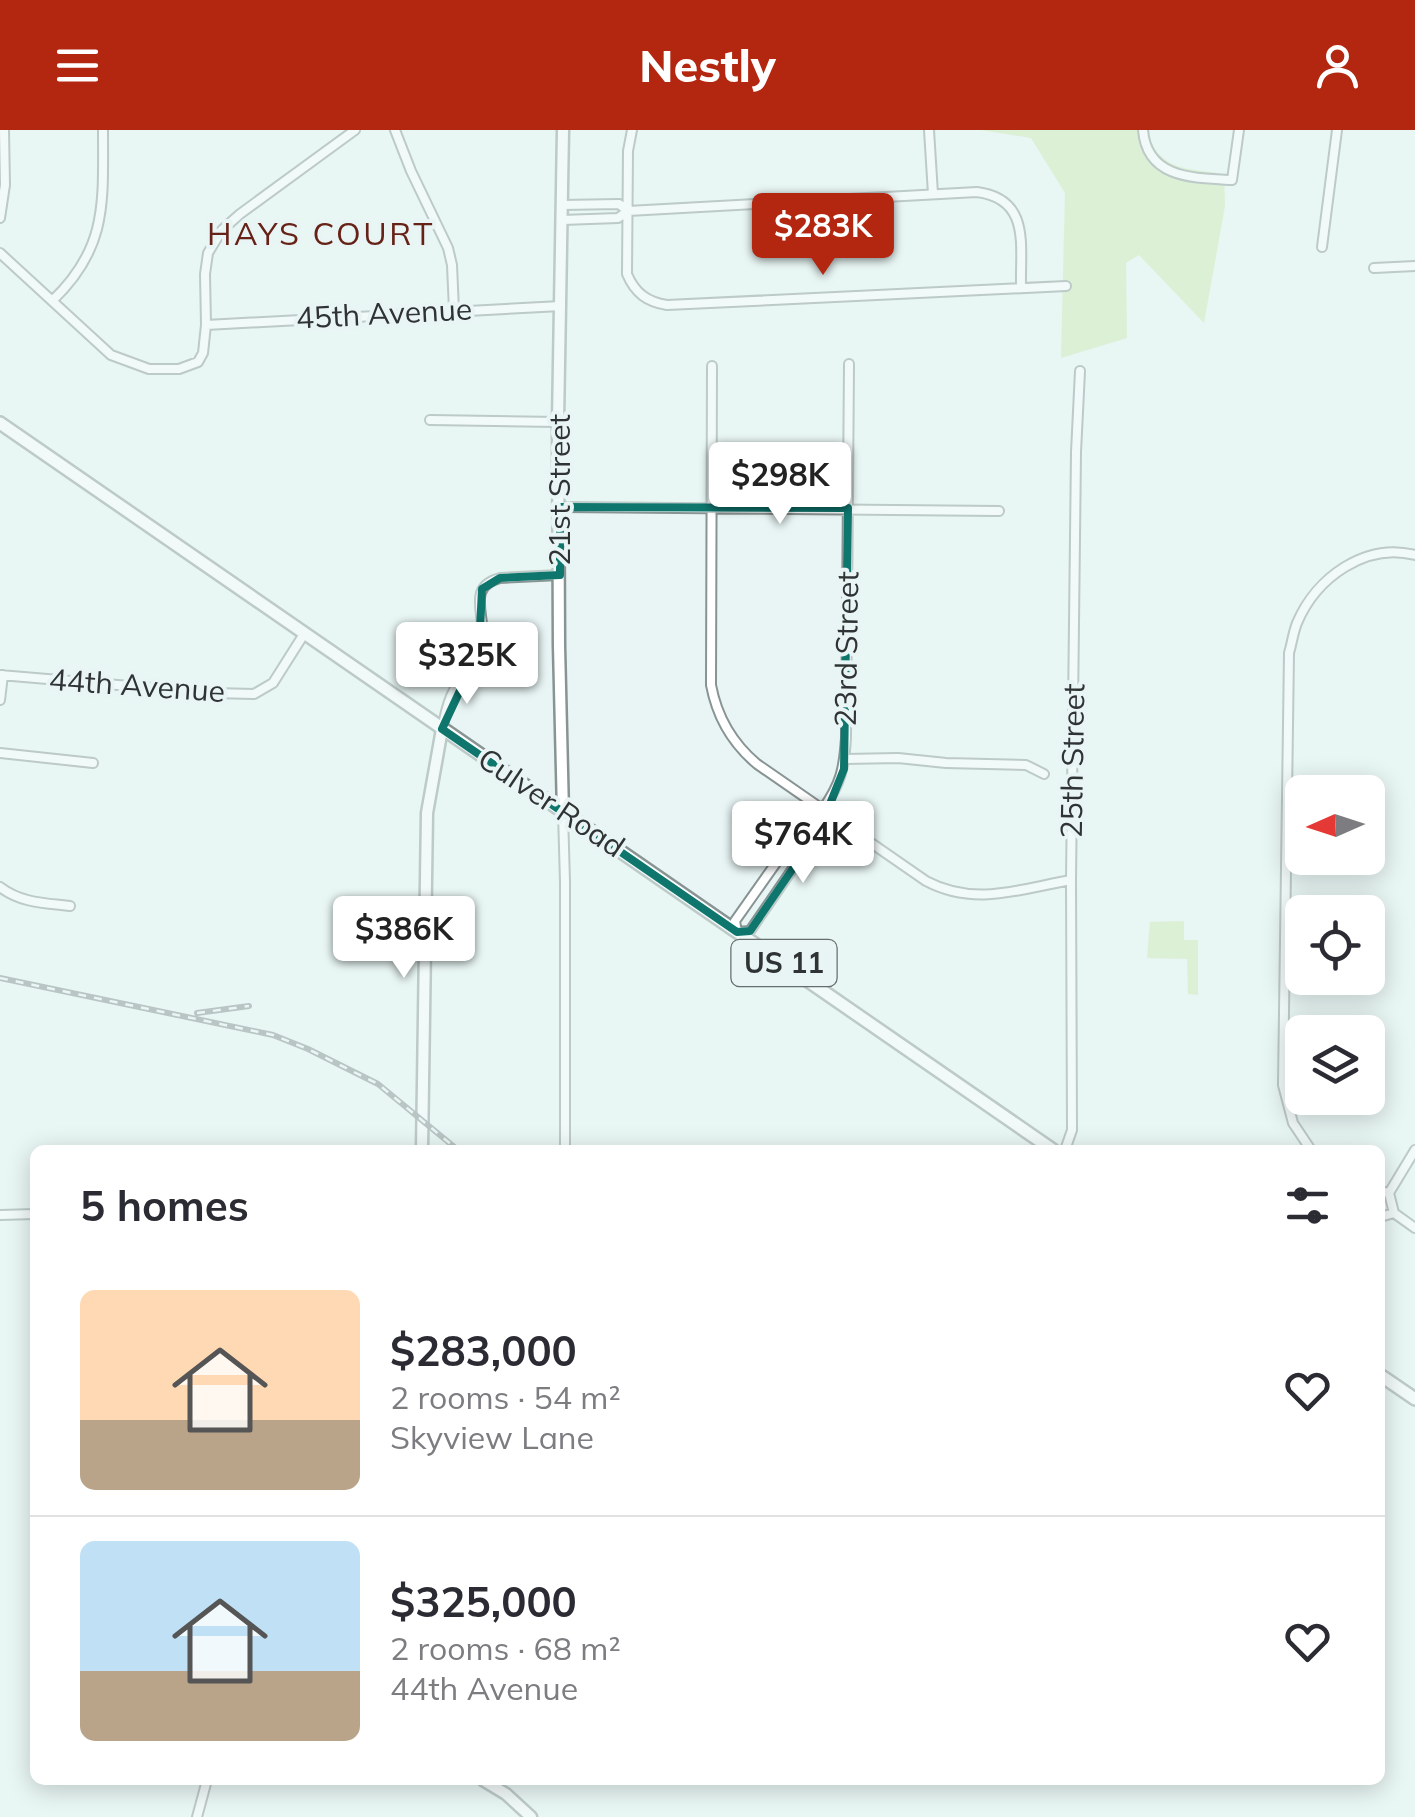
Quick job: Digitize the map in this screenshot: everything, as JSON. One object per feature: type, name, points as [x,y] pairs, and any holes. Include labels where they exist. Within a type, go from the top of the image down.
[{"type":"main road","name":"Culver Road","points":[[0,423],[563,813],[578,831],[650,870],[1046,1145]]},
{"type":"main road","points":[[1385,1378],[1415,1399]]},
{"type":"street","points":[[0,218],[4,130]]},
{"type":"street","points":[[52,301],[71,283],[99,229],[104,130]]},
{"type":"street","points":[[0,253],[111,354],[149,369],[179,369],[198,362],[203,353],[208,253],[224,228],[355,130]]},
{"type":"street","points":[[396,130],[444,235],[452,265],[454,310]]},
{"type":"street","name":"21st Street","points":[[563,130],[558,422],[565,1145]]},
{"type":"street","points":[[632,130],[628,151],[627,274],[637,292],[656,303],[1066,286]]},
{"type":"street","points":[[928,130],[933,194]]},
{"type":"street","points":[[1142,130],[1144,144],[1156,162],[1173,172],[1232,180],[1239,130]]},
{"type":"street","points":[[1322,247],[1337,130]]},
{"type":"street","points":[[562,220],[618,218],[628,211],[993,194],[1013,208],[1019,221],[1021,287]]},
{"type":"street","points":[[562,205],[619,204],[628,211]]},
{"type":"street","points":[[1374,268],[1415,266]]},
{"type":"street","name":"45th Avenue","points":[[206,325],[561,306]]},
{"type":"street","name":"23rd Street","points":[[823,809],[826,818],[820,829],[750,931],[738,932],[735,921],[801,826],[812,812],[823,809],[837,789],[845,759],[849,364]]},
{"type":"street","points":[[712,366],[711,685],[729,734],[749,757],[926,881],[955,894],[986,895],[1071,880]]},
{"type":"street","name":"25th Street","points":[[1067,1145],[1072,1130],[1071,880],[1080,370]]},
{"type":"street","points":[[430,420],[558,422]]},
{"type":"street","points":[[560,507],[999,511]]},
{"type":"street","points":[[1308,1145],[1293,1123],[1283,1085],[1289,653],[1301,614],[1318,589],[1334,575],[1369,555],[1415,555]]},
{"type":"street","points":[[422,1145],[427,814],[442,729],[452,694],[479,650],[482,588],[500,578],[560,575]]},
{"type":"street","name":"44th Avenue","points":[[2,675],[254,694],[273,682],[304,634]]},
{"type":"street","points":[[0,700],[2,675]]},
{"type":"street","points":[[0,753],[93,763]]},
{"type":"street","points":[[845,759],[898,758],[1026,766],[1044,774]]},
{"type":"street","points":[[0,887],[18,898],[70,906]]},
{"type":"street","points":[[1385,1191],[1415,1150]]},
{"type":"street","points":[[1385,1194],[1394,1213],[1415,1228]]},
{"type":"street","points":[[1385,1218],[1394,1213]]},
{"type":"street","points":[[0,1215],[30,1214]]},
{"type":"street","points":[[198,1817],[207,1785]]},
{"type":"street","points":[[491,1785],[529,1814]]},
{"type":"highlighted area","points":[[560,507],[848,508],[844,769],[820,829],[750,931],[737,932],[442,729],[479,650],[482,589],[500,578],[560,575]]},
{"type":"green space","points":[[981,130],[1147,130],[1152,144],[1167,161],[1187,169],[1224,174],[1225,206],[1204,323],[1139,255],[1126,263],[1127,338],[1061,358],[1065,193],[1031,138]]},
{"type":"green space","points":[[1184,921],[1184,940],[1198,940],[1198,995],[1188,994],[1187,959],[1147,958],[1150,922]]},
{"type":"railway","points":[[0,978],[273,1035],[378,1084],[452,1145]]},
{"type":"railway","points":[[197,1013],[249,1006]]},
{"type":"district","name":"HAYS COURT","points":[[321,234]]}]
